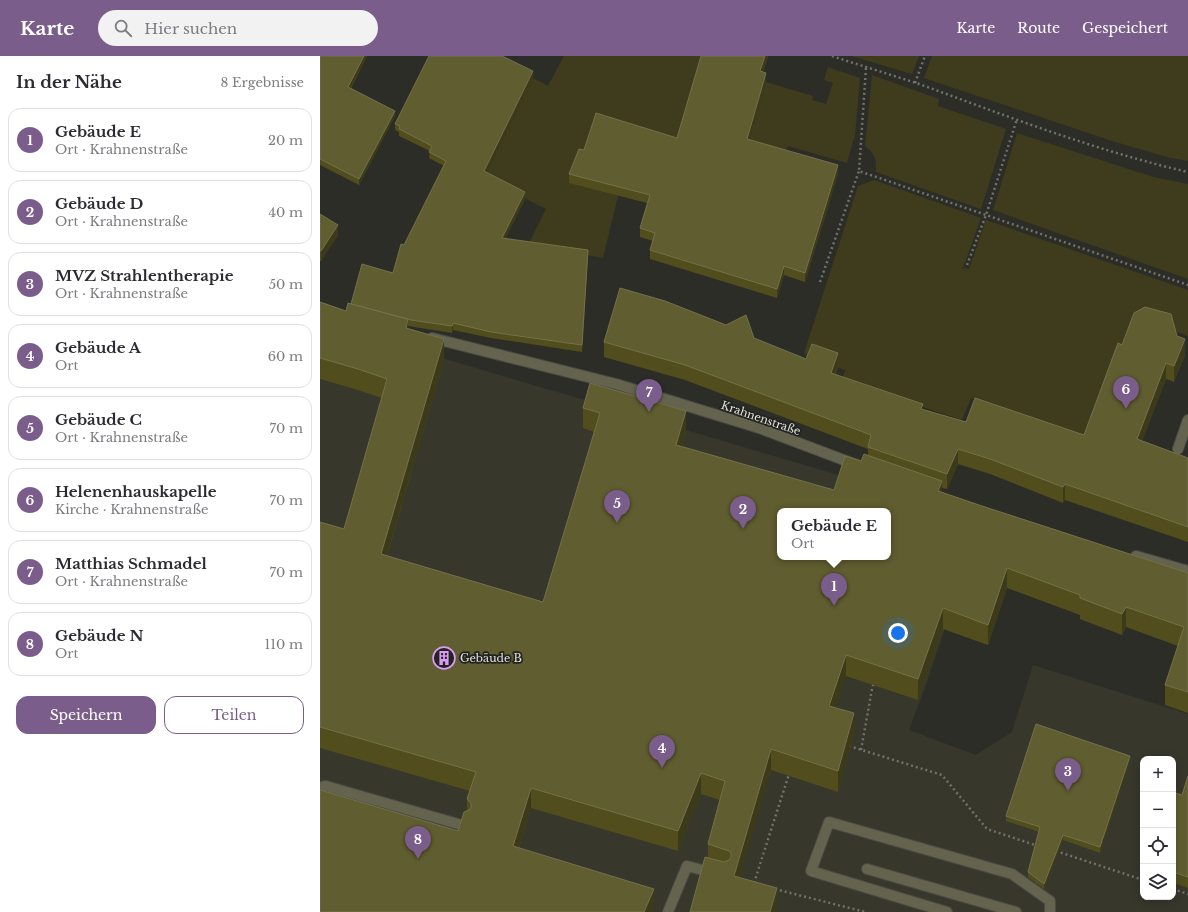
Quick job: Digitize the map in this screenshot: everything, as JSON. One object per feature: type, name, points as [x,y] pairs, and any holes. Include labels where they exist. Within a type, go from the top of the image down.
[{"type":"street","name":"Krahnenstraße","points":[[419,335],[616,384],[759,428],[866,468]]},
{"type":"street","points":[[1178,449],[1188,420]]},
{"type":"street","points":[[1128,554],[1188,571]]},
{"type":"street","points":[[320,787],[326,786],[466,826]]},
{"type":"street","points":[[947,912],[811,871],[829,822],[1012,874],[1050,902],[1050,912]]},
{"type":"street","points":[[668,912],[688,866],[726,876]]},
{"type":"street","points":[[866,869],[1016,912]]},
{"type":"path","points":[[832,56],[1146,162],[1188,172]]},
{"type":"path","points":[[915,83],[925,56]]},
{"type":"path","points":[[820,282],[859,171],[866,68]]},
{"type":"path","points":[[967,265],[986,215],[1016,119]]},
{"type":"path","points":[[859,171],[1188,285]]},
{"type":"path","points":[[861,750],[874,681]]},
{"type":"path","points":[[847,746],[942,775],[986,829],[1039,846]]},
{"type":"path","points":[[761,886],[754,884],[791,768]]},
{"type":"path","points":[[1054,851],[1140,879]]},
{"type":"path","points":[[768,888],[866,912]]},
{"type":"path","points":[[1176,890],[1188,894]]},
{"type":"shaded area","points":[[564,56],[709,56],[674,159],[618,196],[603,258],[528,245],[546,209],[484,178],[533,78],[548,86]]},
{"type":"shaded area","points":[[851,56],[919,56],[912,74]]},
{"type":"shaded area","points":[[932,56],[1188,56],[1188,161],[1167,157],[1112,141],[924,78]]},
{"type":"shaded area","points":[[828,67],[860,78],[855,135],[847,163],[788,146],[783,158],[747,147],[766,82],[813,96],[812,100],[826,104],[833,83],[824,80]]},
{"type":"shaded area","points":[[872,75],[939,99],[938,106],[1006,129],[981,209],[876,172],[875,157],[865,146]]},
{"type":"shaded area","points":[[1017,133],[1153,177],[1188,184],[1188,279],[993,210]]},
{"type":"shaded area","points":[[874,180],[981,218],[963,268],[969,269],[986,220],[1188,290],[1188,336],[1171,330],[1089,437],[971,398],[962,420],[842,380],[845,370],[812,359],[804,353],[858,186]]},
{"type":"shaded area","points":[[320,322],[845,477],[979,526],[927,682],[909,730],[976,755],[1012,732],[1033,665],[1188,714],[1188,912],[320,912]]},
{"type":"building","points":[[320,56],[364,56],[348,87],[395,111],[359,179],[320,159]]},
{"type":"building","points":[[429,56],[502,56],[533,71],[484,171],[525,192],[502,238],[588,250],[582,345],[491,332],[453,323],[452,326],[411,320],[351,304],[362,264],[393,273],[401,244],[404,245],[446,161],[429,152],[432,146],[399,129],[400,126],[395,124]]},
{"type":"building","points":[[701,56],[765,56],[760,71],[766,73],[747,139],[838,165],[805,273],[784,266],[777,289],[650,250],[655,233],[640,228],[650,195],[569,174],[579,149],[584,150],[596,113],[677,138]]},
{"type":"building","points":[[320,214],[338,225],[321,251],[320,251]]},
{"type":"building","points":[[620,288],[665,301],[726,325],[746,315],[754,338],[806,359],[812,344],[838,353],[831,373],[923,404],[921,409],[966,422],[975,398],[1084,435],[1118,343],[1122,345],[1134,313],[1145,307],[1171,314],[1177,336],[1185,339],[1174,366],[1166,363],[1137,439],[1188,458],[1188,527],[1065,484],[1063,487],[990,459],[958,449],[947,474],[868,447],[871,435],[685,365],[604,342]]},
{"type":"building","points":[[320,302],[346,311],[348,303],[408,319],[406,328],[444,339],[381,554],[543,602],[600,413],[583,408],[590,383],[686,411],[676,445],[834,490],[845,456],[861,461],[864,454],[942,481],[938,491],[1188,573],[1188,692],[1165,685],[1184,627],[1126,607],[1122,614],[1080,598],[1080,595],[1007,568],[988,625],[943,608],[918,679],[846,655],[829,706],[854,713],[838,771],[771,749],[734,876],[777,888],[770,912],[690,912],[705,857],[724,862],[729,860],[731,857],[731,853],[729,851],[708,844],[725,781],[701,773],[678,831],[531,788],[513,846],[654,889],[644,912],[320,912],[320,790],[458,831],[464,812],[471,808],[471,803],[467,799],[476,772],[320,727],[320,522],[344,529],[387,379],[320,358]]},
{"type":"building","points":[[1036,724],[1130,756],[1100,847],[1063,835],[1044,884],[1028,872],[1040,827],[1006,816]]},
{"type":"building","points":[[1188,776],[1188,877],[1176,873],[1176,793],[1182,795]]},
{"type":"place","name":"Helenenhauskapelle","points":[[1126,409]]},
{"type":"place","name":"Matthias Schmadel","points":[[649,412]]},
{"type":"place","name":"Gebäude C","points":[[617,523]]},
{"type":"place","name":"Gebäude D","points":[[743,529]]},
{"type":"place","name":"Gebäude E","points":[[834,606]]},
{"type":"place","name":"Gebäude B","points":[[444,658]]},
{"type":"place","name":"Gebäude A","points":[[662,768]]},
{"type":"place","name":"MVZ Strahlentherapie","points":[[1068,791]]},
{"type":"place","name":"Gebäude N","points":[[418,859]]}]
